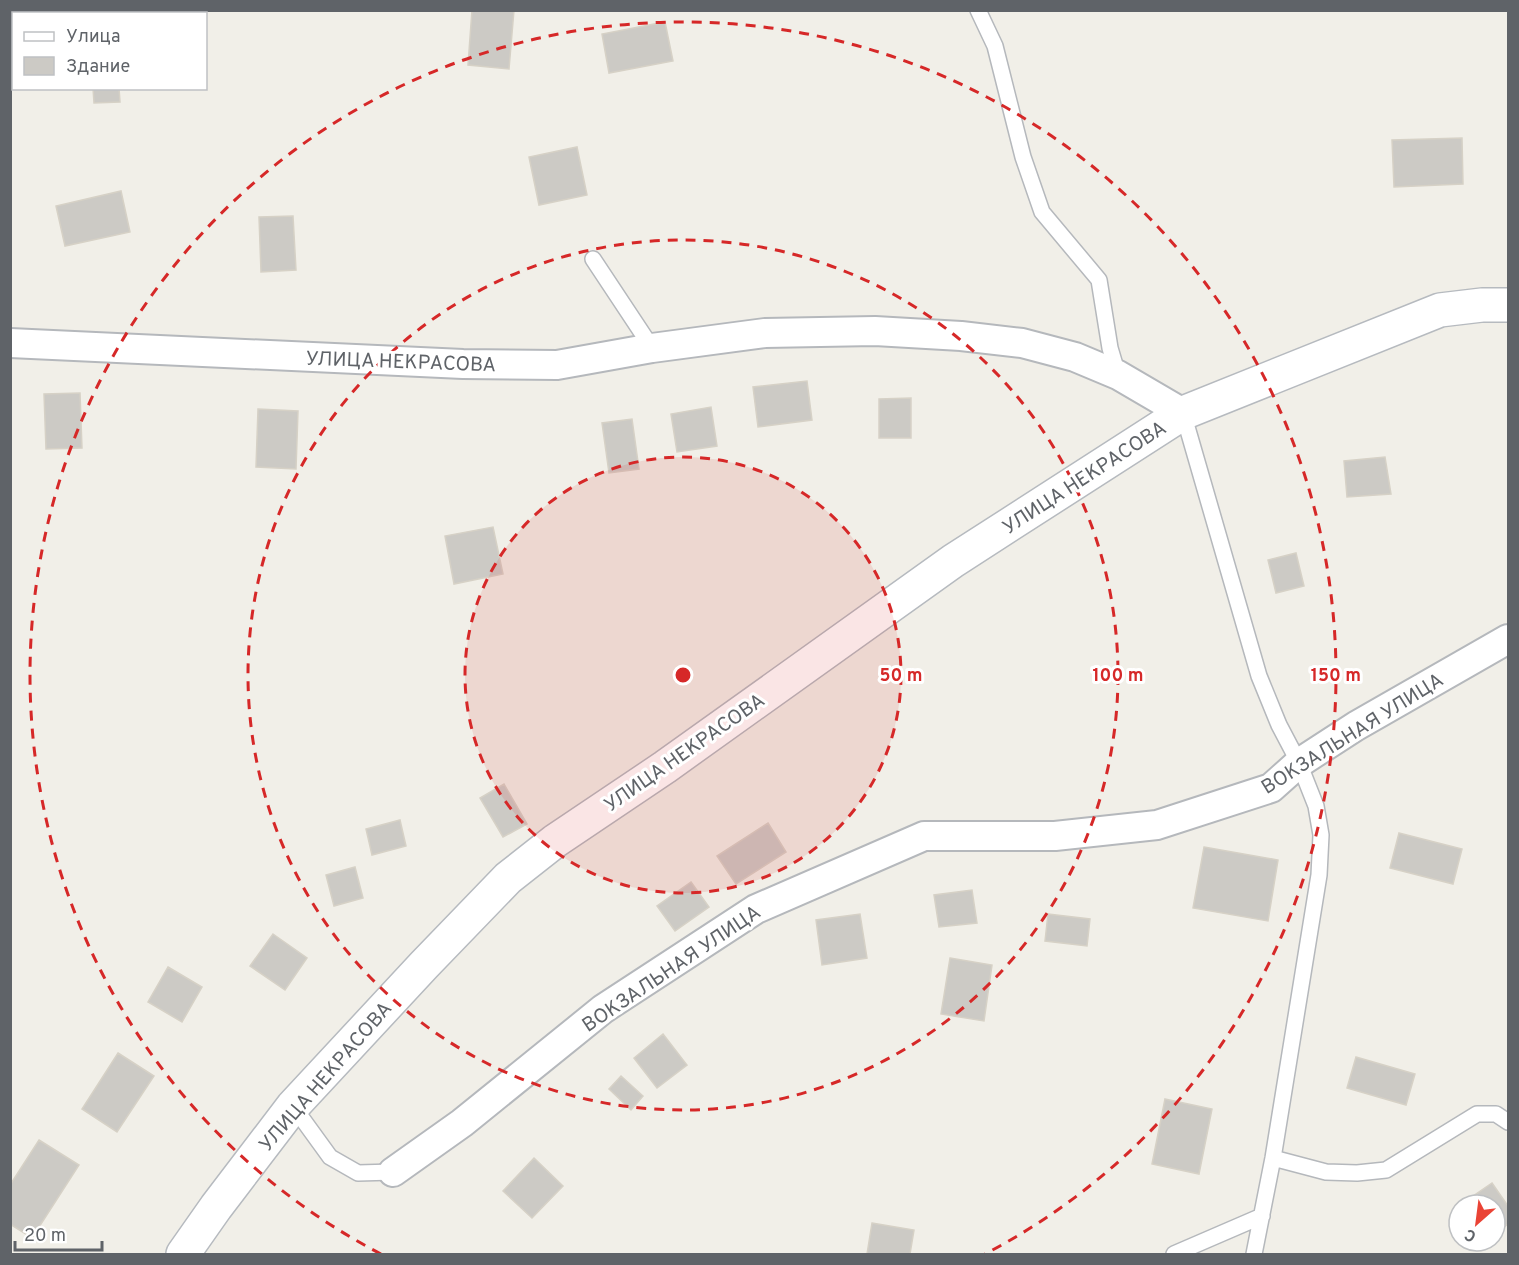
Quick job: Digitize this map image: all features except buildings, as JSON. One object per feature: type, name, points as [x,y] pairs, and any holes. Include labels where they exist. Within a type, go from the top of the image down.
[{"type":"main road","points":[[1183,414],[1440,310],[1482,305],[1509,305]]},
{"type":"main road","name":"УЛИЦА НЕКРАСОВА","points":[[183,1254],[293,1106],[508,878],[555,841],[665,767],[953,561],[1183,414]]},
{"type":"street","name":"УЛИЦА НЕКРАСОВА","points":[[10,343],[475,364],[557,365],[652,348],[765,333],[886,332],[961,336],[1022,343],[1075,357],[1118,375],[1183,414]]},
{"type":"street","name":"ВОКЗАЛЬНАЯ УЛИЦА","points":[[393,1172],[462,1123],[603,1009],[756,909],[924,836],[1055,836],[1157,825],[1271,789],[1299,764],[1356,726],[1509,639]]},
{"type":"lane","points":[[978,10],[995,46],[1023,157],[1042,212],[1099,280],[1110,348],[1118,375]]},
{"type":"lane","points":[[593,260],[652,348]]},
{"type":"lane","points":[[1183,414],[1259,676],[1316,806],[1321,835],[1319,875],[1273,1158],[1254,1254]]},
{"type":"lane","points":[[293,1106],[330,1157],[358,1173],[393,1172]]},
{"type":"lane","points":[[1273,1158],[1326,1172],[1357,1173],[1386,1170],[1477,1114],[1496,1114],[1509,1122]]},
{"type":"lane","points":[[1174,1254],[1262,1216]]}]
